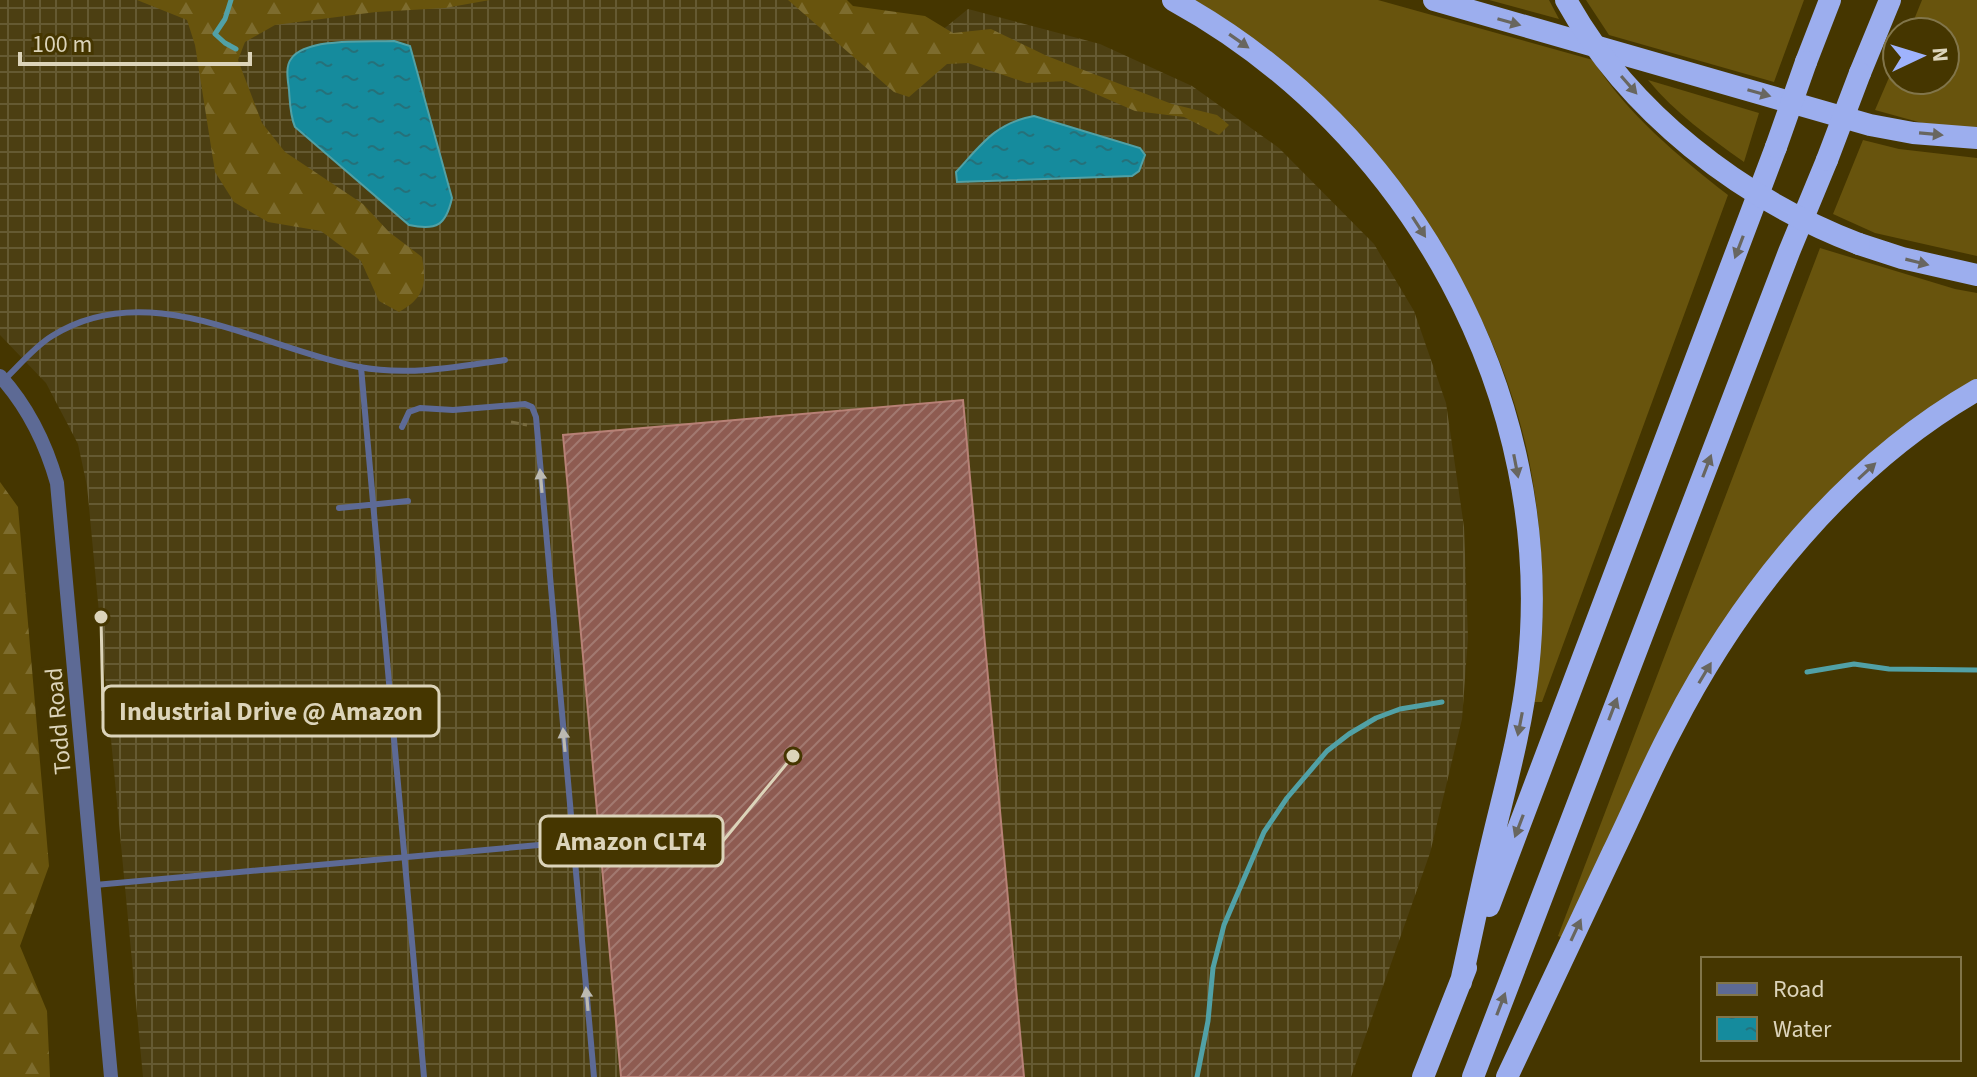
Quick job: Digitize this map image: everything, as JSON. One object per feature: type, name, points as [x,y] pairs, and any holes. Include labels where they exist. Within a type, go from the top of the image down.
[{"type":"highway","points":[[1173,0],[1238,39],[1313,99],[1377,169],[1402,202],[1451,282],[1477,334],[1505,415],[1523,500],[1529,552],[1529,667],[1511,770],[1461,982]]},
{"type":"highway","points":[[1434,0],[1870,125],[1913,133],[1977,138]]},
{"type":"highway","points":[[1566,0],[1629,87],[1666,126],[1763,197],[1859,244],[1902,258],[1977,275]]},
{"type":"highway","points":[[1423,1077],[1830,0]]},
{"type":"highway","points":[[1473,1077],[1789,252],[1890,0]]},
{"type":"highway","points":[[1507,1077],[1673,725],[1743,612],[1773,571],[1841,495],[1915,431],[1977,390]]},
{"type":"street","name":"Todd Road","points":[[1,380],[33,421],[57,483],[111,1077]]},
{"type":"lane","points":[[1,380],[49,338],[64,329],[99,317],[137,312],[184,316],[361,367],[413,370],[505,360]]},
{"type":"lane","points":[[361,367],[424,1077]]},
{"type":"lane","points":[[402,427],[409,412],[420,408],[453,410],[525,404],[532,407],[536,417],[594,1077]]},
{"type":"lane","points":[[339,508],[408,501]]},
{"type":"lane","points":[[95,885],[573,842]]},
{"type":"shaded area","points":[[0,0],[813,0],[897,67],[968,9],[1100,44],[1192,86],[1279,148],[1374,244],[1414,311],[1446,403],[1464,527],[1468,638],[1462,719],[1430,853],[1351,1077],[143,1077],[87,486],[78,444],[46,383],[0,335]]},
{"type":"green space","points":[[137,0],[490,0],[445,8],[376,12],[275,25],[245,42],[238,60],[262,123],[285,152],[363,204],[389,232],[422,257],[424,283],[414,301],[399,312],[379,301],[361,261],[321,231],[268,222],[234,202],[215,172],[195,45],[187,20]]},
{"type":"green space","points":[[788,0],[847,0],[853,6],[925,16],[953,33],[991,29],[1047,56],[1172,104],[1217,115],[1229,125],[1219,135],[1184,117],[1135,111],[1066,81],[1027,83],[968,63],[947,64],[909,97],[894,92]]},
{"type":"green space","points":[[1192,0],[1378,0],[1593,60],[1637,116],[1728,195],[1542,702],[1531,702],[1541,639],[1543,587],[1538,520],[1528,455],[1512,395],[1489,336],[1461,279],[1427,223],[1389,171],[1346,122],[1301,78],[1253,40]]},
{"type":"green space","points":[[1489,0],[1549,0],[1559,19]]},
{"type":"green space","points":[[1586,0],[1804,0],[1774,82],[1609,35]]},
{"type":"green space","points":[[1922,0],[1977,0],[1977,130],[1922,123],[1875,110],[1881,96],[1961,96],[1961,16],[1916,16]]},
{"type":"green space","points":[[1648,80],[1759,113],[1744,162],[1681,114]]},
{"type":"green space","points":[[1863,140],[1899,149],[1977,158],[1977,256],[1875,233],[1833,214]]},
{"type":"green space","points":[[1820,248],[1977,293],[1977,383],[1749,591],[1565,939],[1558,936]]},
{"type":"green space","points":[[0,482],[18,507],[49,866],[20,946],[47,1011],[50,1077],[0,1077]]},
{"type":"water","points":[[394,41],[410,46],[452,198],[443,220],[433,226],[409,225],[295,127],[292,118],[287,70],[289,62],[298,52],[339,42]]},
{"type":"water","points":[[1034,116],[1140,148],[1145,155],[1139,171],[1132,176],[957,182],[956,172],[990,136],[1020,119]]},
{"type":"building","points":[[963,400],[1024,1077],[621,1077],[563,435]]},
{"type":"waterway","points":[[231,0],[225,19],[215,34],[236,49]]},
{"type":"waterway","points":[[1807,672],[1854,664],[1889,669],[1977,670]]},
{"type":"waterway","points":[[1197,1077],[1208,1021],[1213,968],[1224,925],[1264,832],[1287,798],[1327,751],[1349,734],[1376,718],[1400,709],[1442,702]]},
{"type":"place","name":"Industrial Drive @ Amazon","points":[[101,617]]},
{"type":"place","name":"Amazon CLT4","points":[[793,756]]}]
